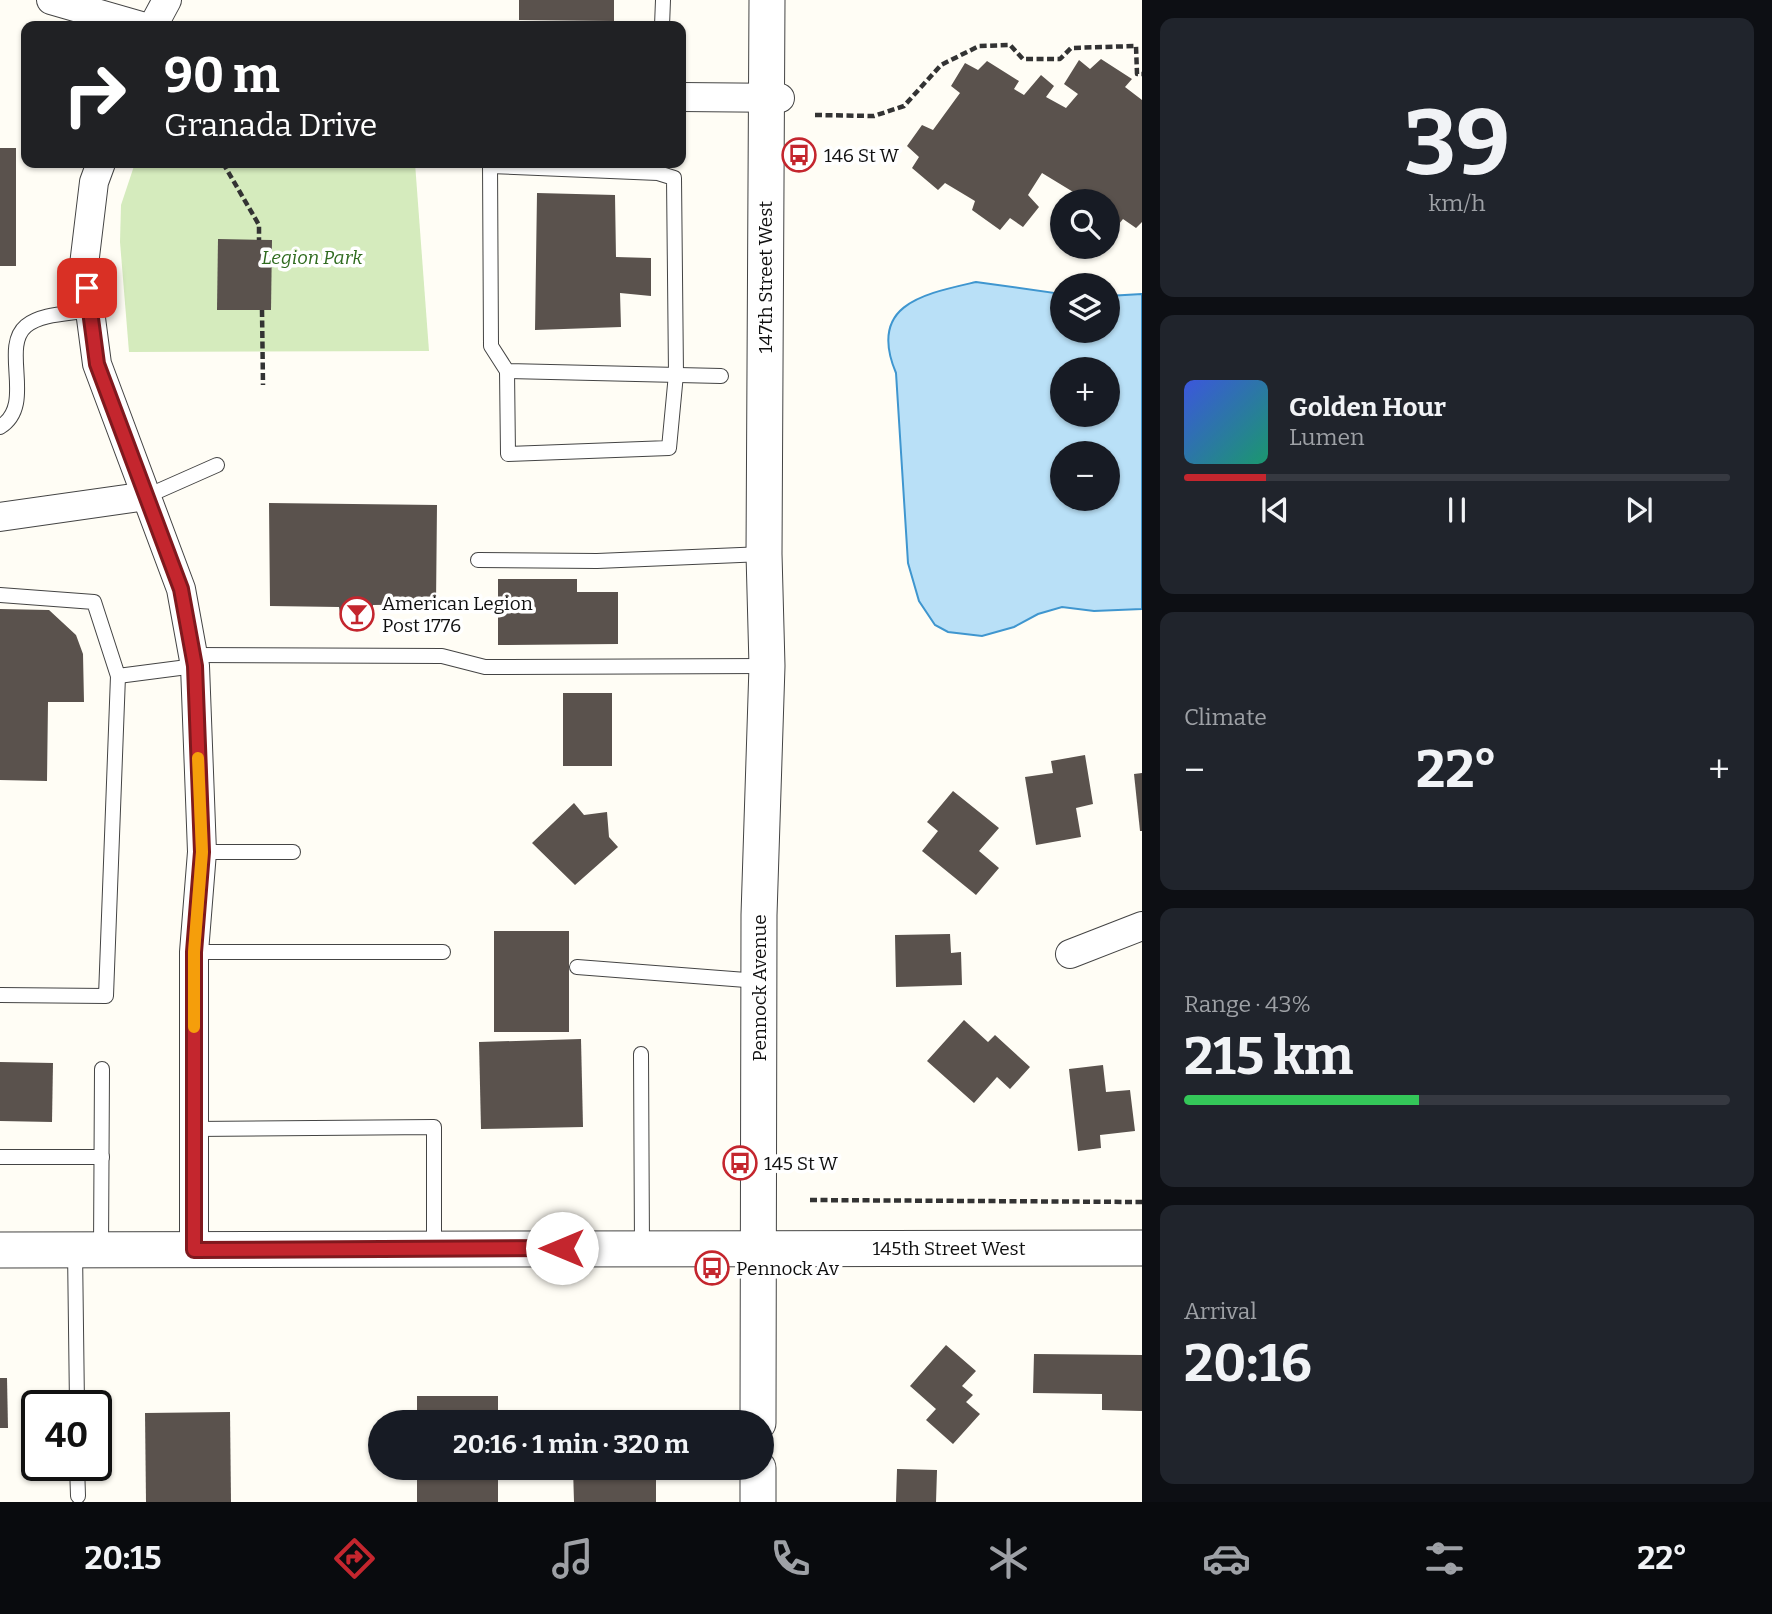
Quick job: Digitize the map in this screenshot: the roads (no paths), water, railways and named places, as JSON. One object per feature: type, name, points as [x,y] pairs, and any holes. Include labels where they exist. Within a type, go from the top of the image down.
[{"type":"street","points":[[51,0],[124,21]]},
{"type":"street","points":[[156,21],[167,0]]},
{"type":"street","name":"147th Street West","points":[[764,554],[773,98],[767,0]]},
{"type":"street","points":[[686,97],[773,98]]},
{"type":"street","points":[[99,168],[94,182],[84,265],[97,364],[181,589],[194,660],[202,852],[194,952],[194,1250]]},
{"type":"street","points":[[0,517],[147,496]]},
{"type":"street","name":"Pennock Avenue","points":[[758,1410],[759,981],[766,666],[764,554]]},
{"type":"street","points":[[1070,954],[1142,926]]},
{"type":"street","name":"145th Street West","points":[[0,1250],[1142,1248]]},
{"type":"street","points":[[758,1480],[758,1502]]},
{"type":"lane","points":[[662,21],[663,0]]},
{"type":"lane","points":[[490,168],[491,346],[507,371],[508,454],[669,448],[676,374],[674,178],[658,173],[565,168]]},
{"type":"lane","points":[[0,427],[16,408],[15,344],[24,327],[42,318],[90,310]]},
{"type":"lane","points":[[507,371],[721,376]]},
{"type":"lane","points":[[147,496],[217,465]]},
{"type":"lane","points":[[478,560],[597,561],[764,554]]},
{"type":"lane","points":[[0,595],[94,602],[118,676],[106,996],[0,995]]},
{"type":"lane","points":[[118,676],[194,660],[442,656],[485,667],[766,666]]},
{"type":"lane","points":[[202,852],[293,852]]},
{"type":"lane","points":[[194,952],[443,952]]},
{"type":"lane","points":[[577,967],[759,981]]},
{"type":"lane","points":[[641,1054],[642,1248]]},
{"type":"lane","points":[[78,1390],[88,1250],[102,1157],[102,1069]]},
{"type":"lane","points":[[194,1129],[434,1128],[434,1249]]},
{"type":"lane","points":[[0,1157],[102,1157]]},
{"type":"lane","points":[[78,1481],[78,1496]]},
{"type":"water","points":[[976,282],[1050,292],[1050,343],[1120,343],[1120,295],[1142,294],[1142,609],[1094,611],[1062,607],[1038,614],[1014,627],[982,636],[948,632],[935,625],[919,601],[908,563],[896,373],[889,350],[889,331],[895,317],[906,306],[937,292]]},
{"type":"place","name":"146 St W","points":[[799,155]]},
{"type":"place","name":"American Legion Post 1776","points":[[357,614]]},
{"type":"place","name":"145 St W","points":[[740,1163]]},
{"type":"place","name":"Pennock Av","points":[[712,1268]]},
{"type":"park label","name":"Legion Park","points":[[312,257]]}]
